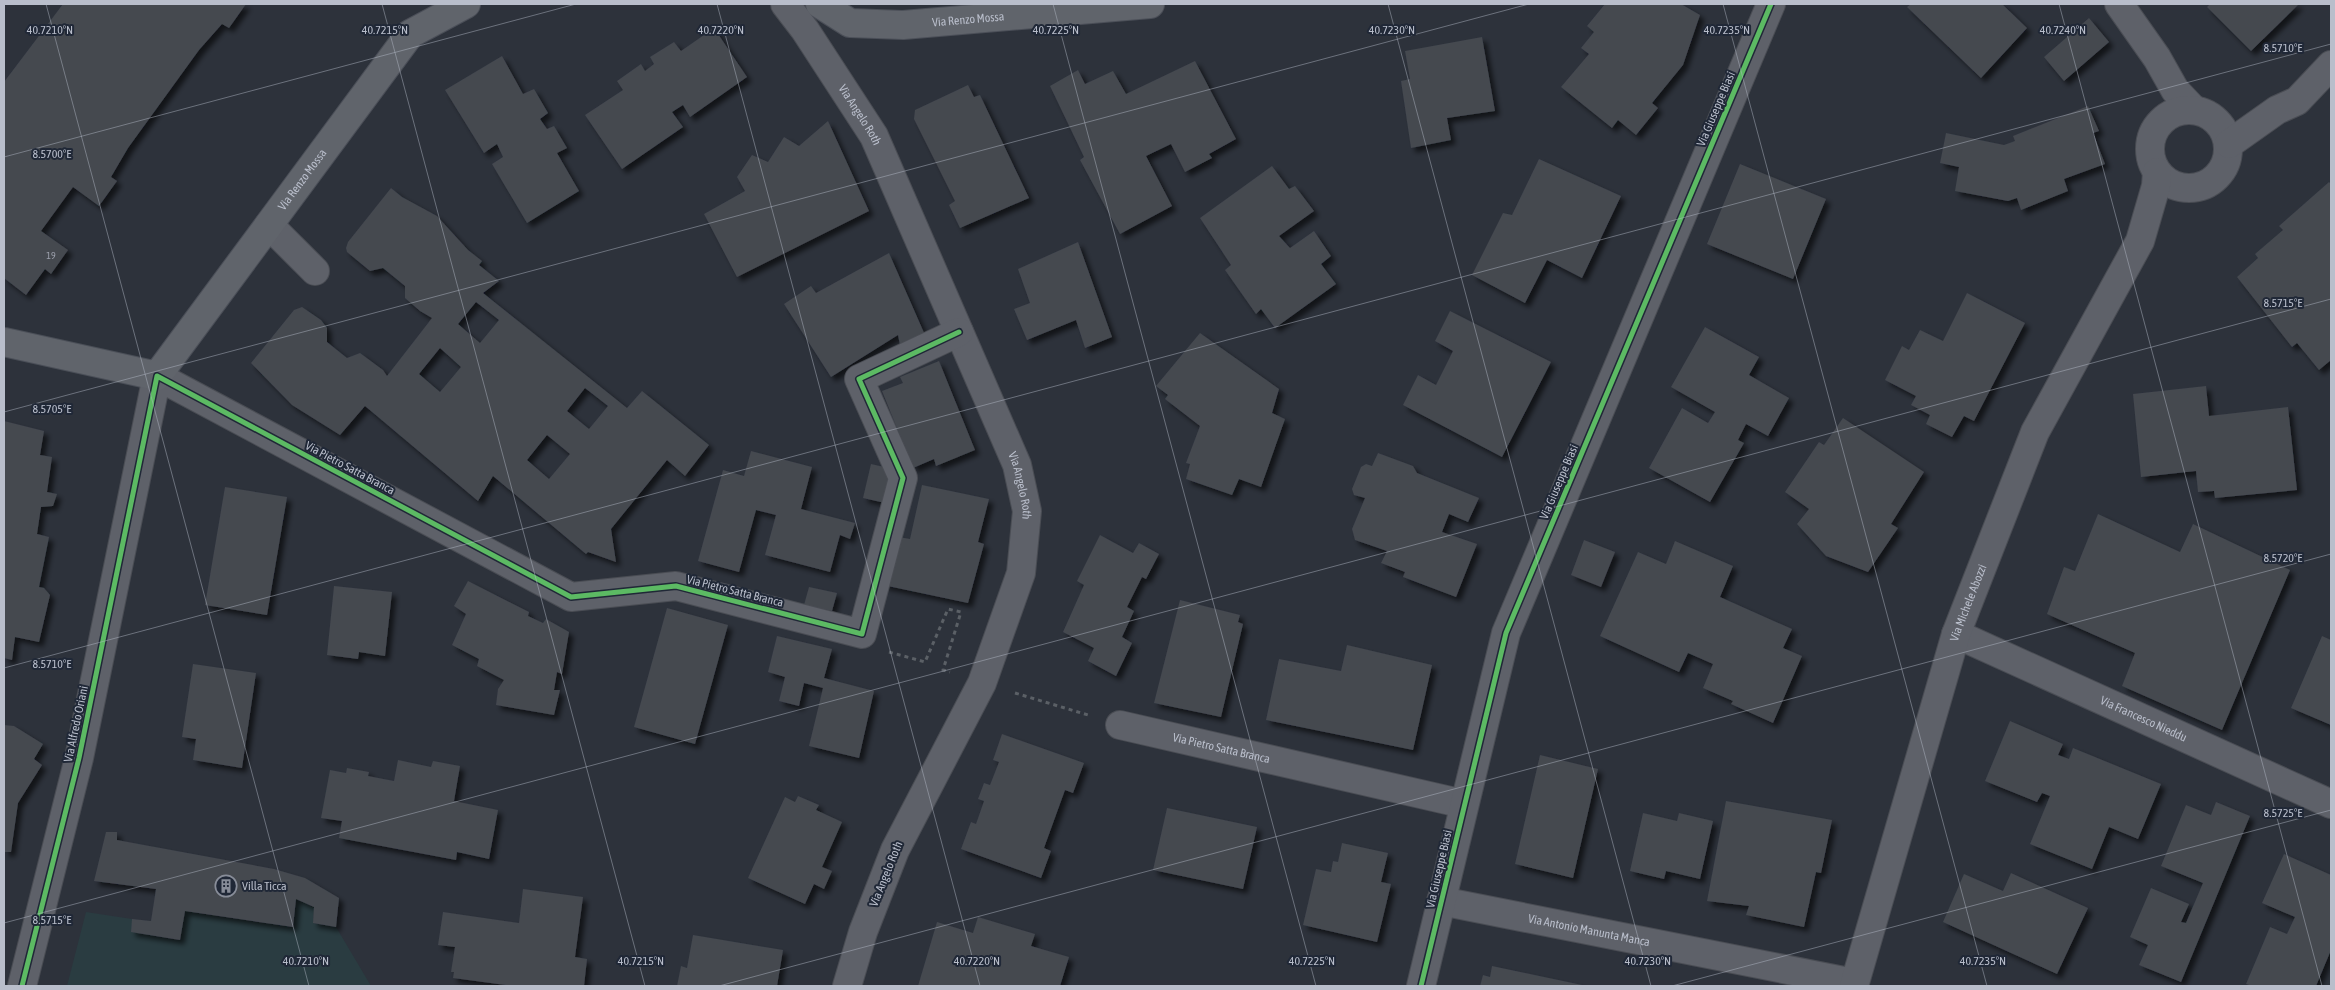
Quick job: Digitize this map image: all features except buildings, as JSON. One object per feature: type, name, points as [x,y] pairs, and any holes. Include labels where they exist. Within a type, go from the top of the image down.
[{"type":"main road","name":"Via Renzo Mossa","points":[[157,376],[410,34],[466,4]]},
{"type":"main road","name":"Via Renzo Mossa","points":[[820,4],[850,23],[903,25],[1150,4]]},
{"type":"main road","points":[[4,342],[157,376]]},
{"type":"street","name":"Via Angelo Roth","points":[[785,4],[805,30],[874,136],[1016,465],[1027,511],[1021,573],[982,683],[895,850],[863,932],[847,986]]},
{"type":"street","name":"Via Giuseppe Biasi","points":[[1421,986],[1506,633],[1771,4]]},
{"type":"street","points":[[2119,4],[2156,58],[2175,90],[2204,114],[2222,126],[2229,144],[2228,157],[2219,174],[2204,185],[2192,188],[2172,184],[2157,172],[2151,160],[2149,146],[2153,133],[2160,122],[2169,114],[2181,110],[2204,114],[2277,110]]},
{"type":"street","points":[[2156,58],[2161,97],[2160,122]]},
{"type":"street","points":[[2229,144],[2277,110],[2297,100],[2331,65]]},
{"type":"street","name":"Via Michele Abozzi","points":[[1854,985],[1956,634],[2035,432],[2140,241],[2156,186],[2157,172]]},
{"type":"street","name":"Via Michele Abozzi","points":[[2140,241],[2192,188]]},
{"type":"street","points":[[269,226],[315,271]]},
{"type":"street","name":"Via Pietro Satta Branca","points":[[157,376],[571,597],[676,586],[862,634],[903,478],[859,379],[960,332]]},
{"type":"street","name":"Via Alfredo Oriani","points":[[22,986],[79,758],[157,376]]},
{"type":"street","name":"Via Francesco Nieddu","points":[[1956,634],[2331,804]]},
{"type":"street","name":"Via Pietro Satta Branca","points":[[1120,725],[1464,804]]},
{"type":"street","name":"Via Antonio Manunta Manca","points":[[1441,900],[1854,985]]},
{"type":"path","points":[[884,649],[925,662],[948,609],[960,612],[942,670]]},
{"type":"path","points":[[982,683],[1120,725]]},
{"type":"shaded area","points":[[296,899],[314,907],[313,923],[336,927],[371,986],[67,986],[86,912],[132,919],[132,932],[180,940],[185,911],[293,927]]},
{"type":"cycle path","points":[[1421,986],[1506,633],[1771,4]]},
{"type":"cycle path","points":[[22,986],[79,758],[157,376],[571,597],[676,586],[862,634],[903,478],[859,379],[959,332]]},
{"type":"place","name":"Villa Ticca","points":[[226,886]]}]
